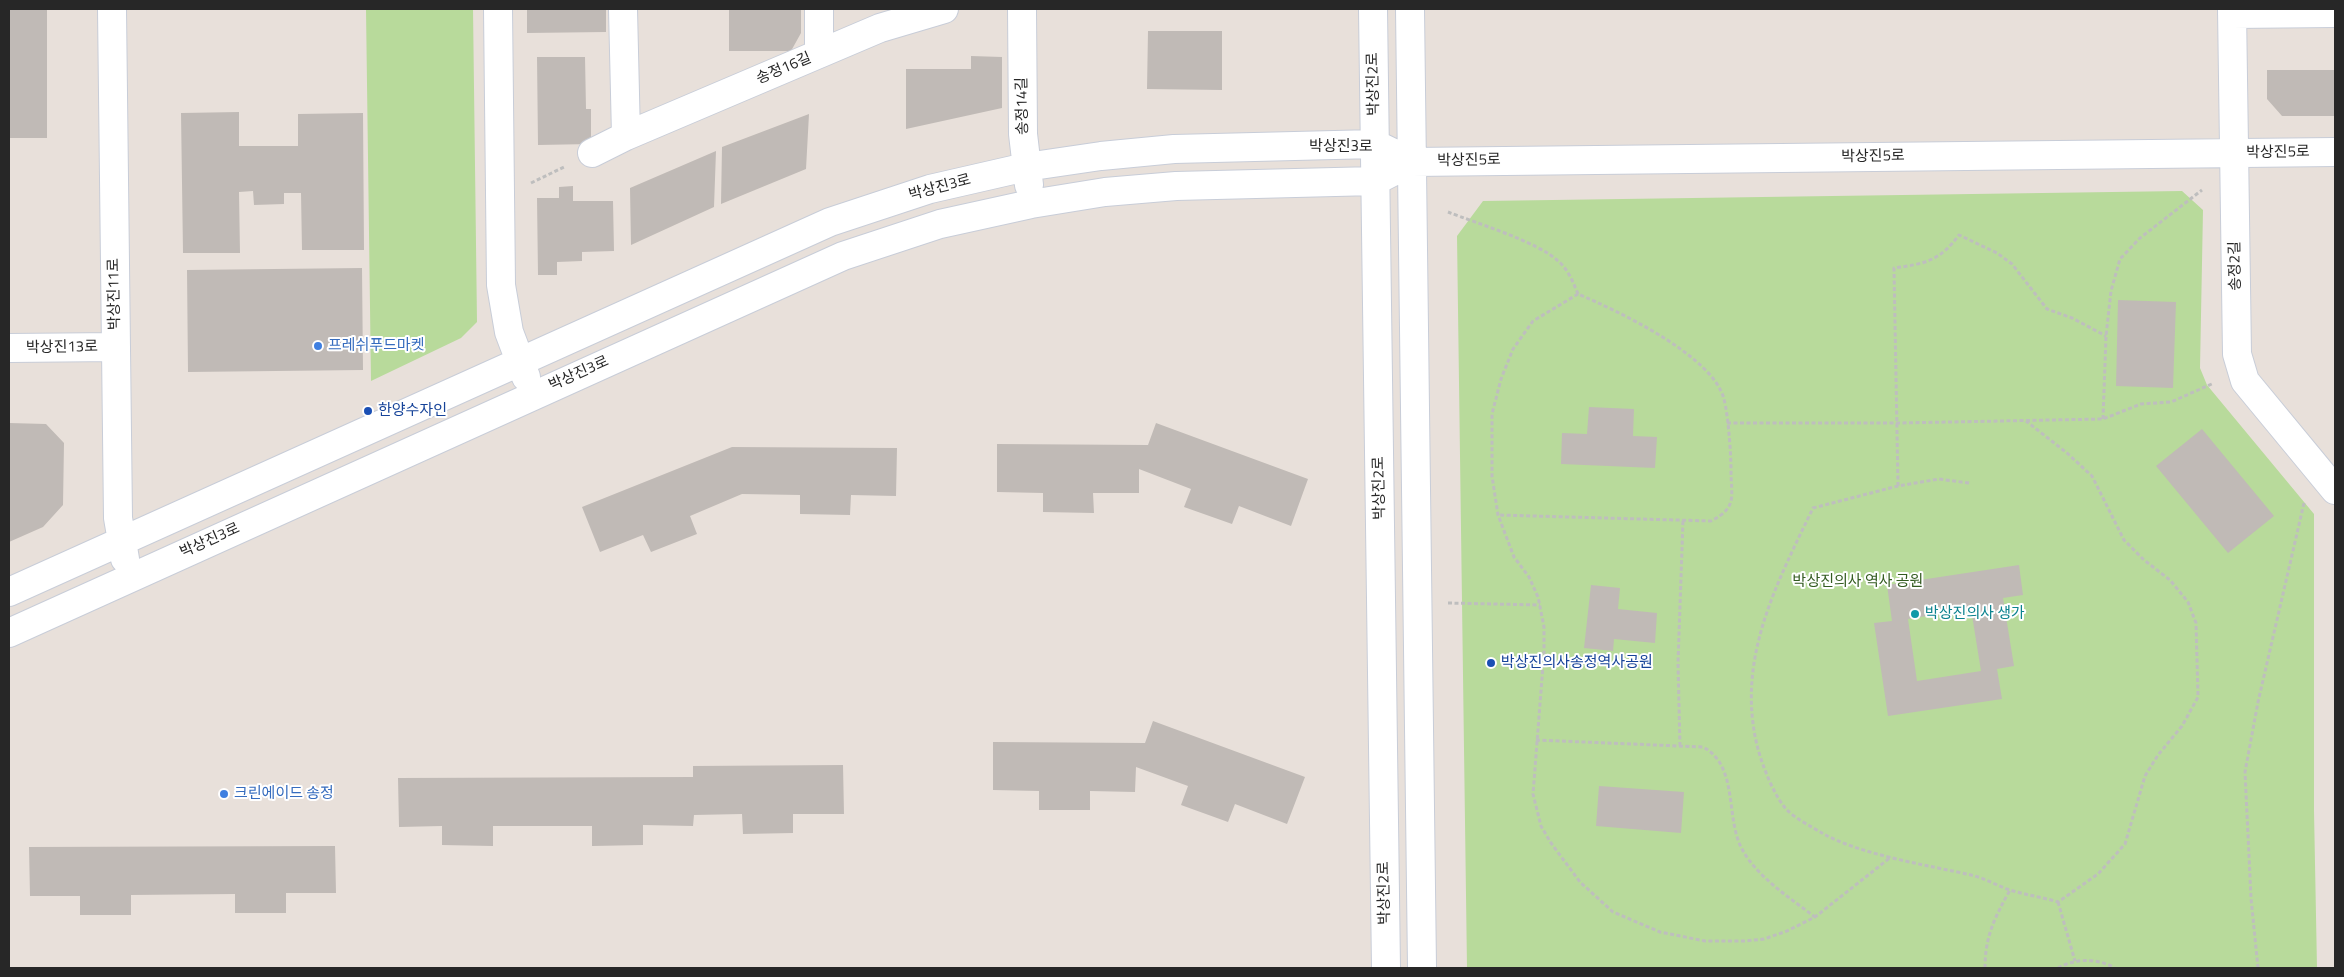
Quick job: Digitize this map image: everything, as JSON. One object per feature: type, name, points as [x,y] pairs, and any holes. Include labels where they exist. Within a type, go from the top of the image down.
[{"type":"street","name":"박상진11로","points":[[112,9],[118,518],[120,542],[130,577]]},
{"type":"street","points":[[498,9],[501,285],[509,332],[519,362],[534,394]]},
{"type":"street","points":[[624,9],[626,136]]},
{"type":"street","points":[[819,9],[819,54]]},
{"type":"street","name":"송정16길","points":[[592,153],[626,136],[880,28],[944,9]]},
{"type":"street","name":"송정14길","points":[[1022,9],[1023,134],[1031,204]]},
{"type":"street","name":"박상진2로","points":[[1373,9],[1386,968]]},
{"type":"street","points":[[1410,9],[1422,968]]},
{"type":"street","points":[[2232,11],[2335,13]]},
{"type":"street","name":"송정2길","points":[[2232,11],[2237,354],[2246,381],[2335,490]]},
{"type":"street","name":"박상진3로","points":[[9,592],[830,222],[930,189],[1026,168],[1101,156],[1174,149],[1375,144],[1412,162]]},
{"type":"street","name":"박상진5로","points":[[1412,162],[2335,152]]},
{"type":"street","name":"박상진3로","points":[[9,632],[843,256],[940,224],[1031,204],[1105,192],[1176,186],[1375,180],[1412,162]]},
{"type":"street","name":"박상진13로","points":[[9,348],[116,347]]},
{"type":"path","points":[[500,198],[592,153]]},
{"type":"path","points":[[2103,419],[2106,336],[2111,291],[2120,259],[2147,232],[2209,186]]},
{"type":"path","points":[[1448,212],[1543,250],[1558,261],[1570,275],[1578,294],[1607,306],[1670,342],[1708,371],[1722,392],[1731,458],[1732,502],[1727,513],[1711,521],[1498,515]]},
{"type":"path","points":[[1898,486],[1894,268],[1927,263],[1940,256],[1959,235],[1997,253],[2012,264],[2047,309],[2072,318],[2106,336]]},
{"type":"path","points":[[1578,294],[1533,320],[1513,348],[1501,379],[1492,414],[1492,476],[1498,515],[1514,556],[1529,577],[1540,605],[1544,627],[1544,652],[1533,794],[1541,826],[1551,843],[1580,882],[1613,912],[1660,932],[1682,938],[1728,943],[1764,939],[1787,931],[1815,917],[1891,856]]},
{"type":"path","points":[[1727,423],[1897,423],[2103,419],[2141,404],[2171,402],[2219,380]]},
{"type":"path","points":[[1969,483],[1939,479],[1898,486],[1813,508],[1780,576],[1763,624],[1751,673],[1750,701],[1753,728],[1765,772],[1787,810],[1823,833],[1891,856],[1974,876],[2010,890],[2058,902],[2098,874],[2125,844],[2145,776],[2158,755],[2182,726],[2198,697],[2196,623],[2188,602],[2170,580],[2144,560],[2124,540],[2092,476],[2068,452],[2026,420]]},
{"type":"path","points":[[2258,968],[2251,898],[2245,772],[2258,702],[2306,495]]},
{"type":"path","points":[[1680,746],[1678,663],[1683,520]]},
{"type":"path","points":[[1448,603],[1540,605]]},
{"type":"path","points":[[1536,740],[1703,747],[1712,752],[1718,759],[1725,775],[1735,829],[1748,860],[1785,894],[1815,917]]},
{"type":"path","points":[[1985,968],[1985,952],[1992,922],[2010,890]]},
{"type":"path","points":[[2058,902],[2075,961]]},
{"type":"path","points":[[2058,968],[2075,961],[2091,960],[2107,963],[2115,968]]},
{"type":"green space","points":[[366,9],[473,9],[477,322],[461,338],[371,381]]},
{"type":"green space","name":"박상진의사 역사 공원","points":[[2182,191],[2203,210],[2200,368],[2207,385],[2314,514],[2314,811],[2317,968],[1467,968],[1457,236],[1483,201]]},
{"type":"building","points":[[9,9],[47,9],[47,138],[9,138]]},
{"type":"building","points":[[527,9],[606,9],[606,32],[527,33]]},
{"type":"building","points":[[729,9],[801,9],[801,33],[791,51],[729,51]]},
{"type":"building","points":[[1148,31],[1222,31],[1222,90],[1147,89]]},
{"type":"building","points":[[971,56],[1002,57],[1002,108],[906,129],[906,69],[971,69]]},
{"type":"building","points":[[537,57],[585,57],[586,109],[591,109],[591,144],[538,145]]},
{"type":"building","points":[[2267,70],[2335,70],[2335,116],[2282,116],[2267,99]]},
{"type":"building","points":[[239,112],[239,146],[298,146],[298,114],[363,113],[364,250],[302,250],[301,193],[284,193],[284,204],[254,205],[253,191],[239,192],[240,253],[183,253],[181,113]]},
{"type":"building","points":[[809,114],[806,169],[721,204],[722,147]]},
{"type":"building","points":[[716,151],[714,207],[631,245],[630,188]]},
{"type":"building","points":[[573,186],[573,201],[613,201],[614,251],[582,252],[582,261],[557,262],[557,275],[538,275],[537,198],[559,198],[559,187]]},
{"type":"building","points":[[362,268],[363,370],[188,372],[187,270]]},
{"type":"building","points":[[2118,300],[2176,302],[2173,388],[2116,386]]},
{"type":"building","points":[[1589,407],[1634,409],[1633,436],[1657,437],[1655,468],[1561,464],[1562,433],[1587,434]]},
{"type":"building","points":[[9,423],[46,424],[64,443],[63,505],[43,527],[9,542]]},
{"type":"building","points":[[1156,423],[1308,479],[1291,526],[1239,506],[1232,524],[1184,507],[1191,489],[1139,469],[1139,493],[1093,493],[1094,513],[1043,512],[1043,493],[997,492],[997,444],[1148,445]]},
{"type":"building","points":[[2202,429],[2274,516],[2228,553],[2156,466]]},
{"type":"building","points":[[732,447],[897,448],[896,496],[851,495],[850,515],[800,514],[800,495],[742,494],[690,516],[697,534],[651,552],[643,535],[600,552],[582,507]]},
{"type":"building","points":[[2019,565],[2023,595],[2003,598],[2014,666],[1997,669],[2002,699],[1888,716],[1874,623],[1892,621],[1887,585]],"holes":[[[1971,609],[1981,671],[1917,681],[1908,619]]]},
{"type":"building","points":[[1591,585],[1620,588],[1618,609],[1657,613],[1655,643],[1614,639],[1613,651],[1584,648]]},
{"type":"building","points":[[1153,721],[1305,777],[1287,824],[1235,804],[1228,822],[1181,805],[1188,786],[1136,767],[1135,792],[1090,791],[1090,810],[1039,810],[1039,791],[993,790],[993,742],[1145,743]]},
{"type":"building","points":[[843,765],[844,814],[793,814],[793,833],[743,834],[742,814],[694,815],[693,826],[643,825],[643,845],[592,846],[592,826],[493,826],[493,846],[442,845],[442,826],[399,827],[398,778],[693,777],[693,766]]},
{"type":"building","points":[[1599,786],[1684,792],[1681,833],[1596,826]]},
{"type":"building","points":[[335,846],[336,893],[286,893],[286,913],[235,913],[235,894],[131,895],[131,915],[80,915],[80,896],[30,896],[29,847]]},
{"type":"place","name":"프레쉬푸드마켓","points":[[318,346]]},
{"type":"place","name":"한양수자인","points":[[368,411]]},
{"type":"place","name":"박상진의사 생가","points":[[1915,614]]},
{"type":"place","name":"박상진의사송정역사공원","points":[[1491,663]]},
{"type":"place","name":"크린에이드 송정","points":[[224,794]]}]
